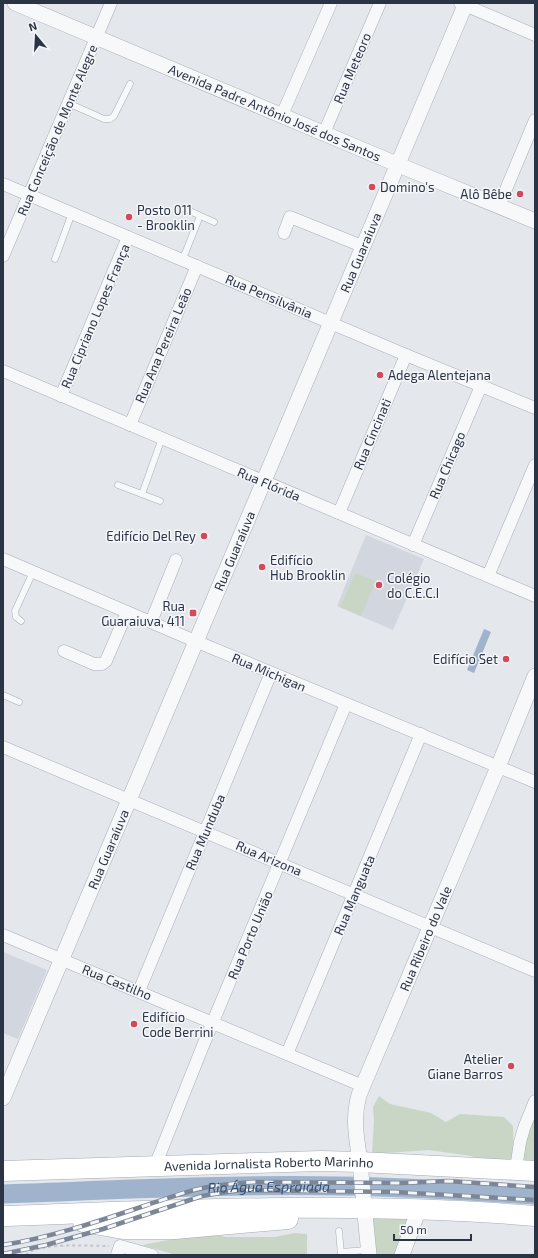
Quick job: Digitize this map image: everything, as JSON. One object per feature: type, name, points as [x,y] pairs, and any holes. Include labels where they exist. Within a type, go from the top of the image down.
[{"type":"main road","name":"Avenida Jornalista Roberto Marinho","points":[[3,1171],[321,1161],[360,1167],[526,1170]]},
{"type":"main road","points":[[3,1216],[260,1208],[364,1202],[419,1208],[535,1216]]},
{"type":"street","name":"Avenida Padre Antônio José dos Santos","points":[[15,3],[535,221]]},
{"type":"street","name":"Rua Conceição de Monte Alegre","points":[[3,256],[111,3]]},
{"type":"street","points":[[282,115],[331,3]]},
{"type":"street","name":"Rua Meteoro","points":[[324,133],[380,3]]},
{"type":"street","points":[[463,4],[535,35]]},
{"type":"street","name":"Rua Guaraíuva","points":[[3,1098],[463,4]]},
{"type":"street","points":[[498,206],[535,120]]},
{"type":"street","name":"Rua Pensilvânia","points":[[3,184],[406,355],[535,408]]},
{"type":"street","points":[[284,233],[290,217],[362,246]]},
{"type":"street","name":"Rua Cipriano Lopes França","points":[[61,396],[128,237]]},
{"type":"street","name":"Rua Ana Pereira Leão","points":[[130,425],[197,266]]},
{"type":"street","name":"Rua Cincinati","points":[[339,513],[406,355]]},
{"type":"street","name":"Rua Flórida","points":[[3,371],[535,596]]},
{"type":"street","name":"Rua Chicago","points":[[413,545],[481,386]]},
{"type":"street","points":[[488,576],[535,465]]},
{"type":"street","name":"Rua Michigan","points":[[3,559],[271,673],[535,782]]},
{"type":"street","points":[[150,622],[176,560]]},
{"type":"street","points":[[64,651],[94,664],[102,664],[106,661],[127,612]]},
{"type":"street","name":"Rua Munduba","points":[[139,991],[271,673]]},
{"type":"street","name":"Rua Ribeiro do Vale","points":[[369,1252],[355,1124],[356,1107],[363,1086],[534,680]]},
{"type":"street","name":"Rua Porto União","points":[[155,1166],[346,704]]},
{"type":"street","name":"Rua Manguata","points":[[287,1054],[355,894],[420,734]]},
{"type":"street","name":"Rua Arizona","points":[[3,747],[535,971]]},
{"type":"street","name":"Rua Castilho","points":[[3,935],[363,1086]]},
{"type":"street","points":[[526,1170],[520,1142],[535,1101]]},
{"type":"street","points":[[402,1255],[419,1208]]},
{"type":"street","points":[[118,1251],[152,1255]]},
{"type":"lane","points":[[68,103],[104,119],[110,119],[114,116],[130,84]]},
{"type":"lane","points":[[183,208],[214,222]]},
{"type":"lane","points":[[55,259],[72,212]]},
{"type":"lane","points":[[182,260],[200,216]]},
{"type":"lane","points":[[142,494],[162,438]]},
{"type":"lane","points":[[118,485],[160,501]]},
{"type":"lane","points":[[21,622],[16,617],[15,611],[33,572]]},
{"type":"lane","points":[[3,695],[19,702]]},
{"type":"lane","points":[[339,1230],[341,1253],[369,1252]]},
{"type":"path","points":[[26,1255],[30,1251],[45,1247],[71,1246],[118,1251]]},
{"type":"shaded area","name":"Colégio do C.E.C.I","points":[[366,535],[424,559],[393,630],[337,606]]},
{"type":"shaded area","points":[[3,952],[47,970],[18,1039],[3,1033]]},
{"type":"green space","points":[[355,573],[376,581],[361,616],[340,607]]},
{"type":"green space","points":[[379,1096],[390,1104],[431,1113],[446,1122],[460,1114],[504,1117],[513,1126],[514,1169],[471,1156],[429,1150],[372,1154],[374,1120],[373,1107]]},
{"type":"green space","points":[[530,1119],[535,1119],[535,1164],[520,1162]]},
{"type":"green space","points":[[365,1209],[417,1210],[401,1255],[370,1255]]},
{"type":"green space","points":[[205,1233],[226,1237],[275,1237],[294,1233],[307,1234],[307,1255],[176,1255],[142,1245]]},
{"type":"water","points":[[484,629],[491,632],[474,673],[467,670]]},
{"type":"waterway","name":"Rio Água Espraiada","points":[[3,1194],[171,1188],[297,1186],[412,1188],[535,1195]]},
{"type":"railway","points":[[3,1245],[39,1238],[76,1228],[188,1191],[229,1184],[254,1182],[403,1183],[448,1181],[535,1187]]},
{"type":"railway","points":[[3,1254],[46,1245],[103,1229],[202,1196],[239,1190],[394,1192],[535,1200]]},
{"type":"place","name":"Domino's","points":[[372,187]]},
{"type":"place","name":"Alô Bêbe","points":[[520,194]]},
{"type":"place","name":"Posto 011 - Brooklin","points":[[129,217]]},
{"type":"place","name":"Adega Alentejana","points":[[380,375]]},
{"type":"place","name":"Edifício Del Rey","points":[[204,536]]},
{"type":"place","name":"Edifício Hub Brooklin","points":[[262,567]]},
{"type":"place","name":"Colégio do C.E.C.I","points":[[379,585]]},
{"type":"place","name":"Rua Guaraiuva, 411","points":[[193,613]]},
{"type":"place","name":"Edifício Set","points":[[506,659]]},
{"type":"place","name":"Edifício Code Berrini","points":[[134,1024]]},
{"type":"place","name":"Atelier Giane Barros","points":[[511,1066]]}]
